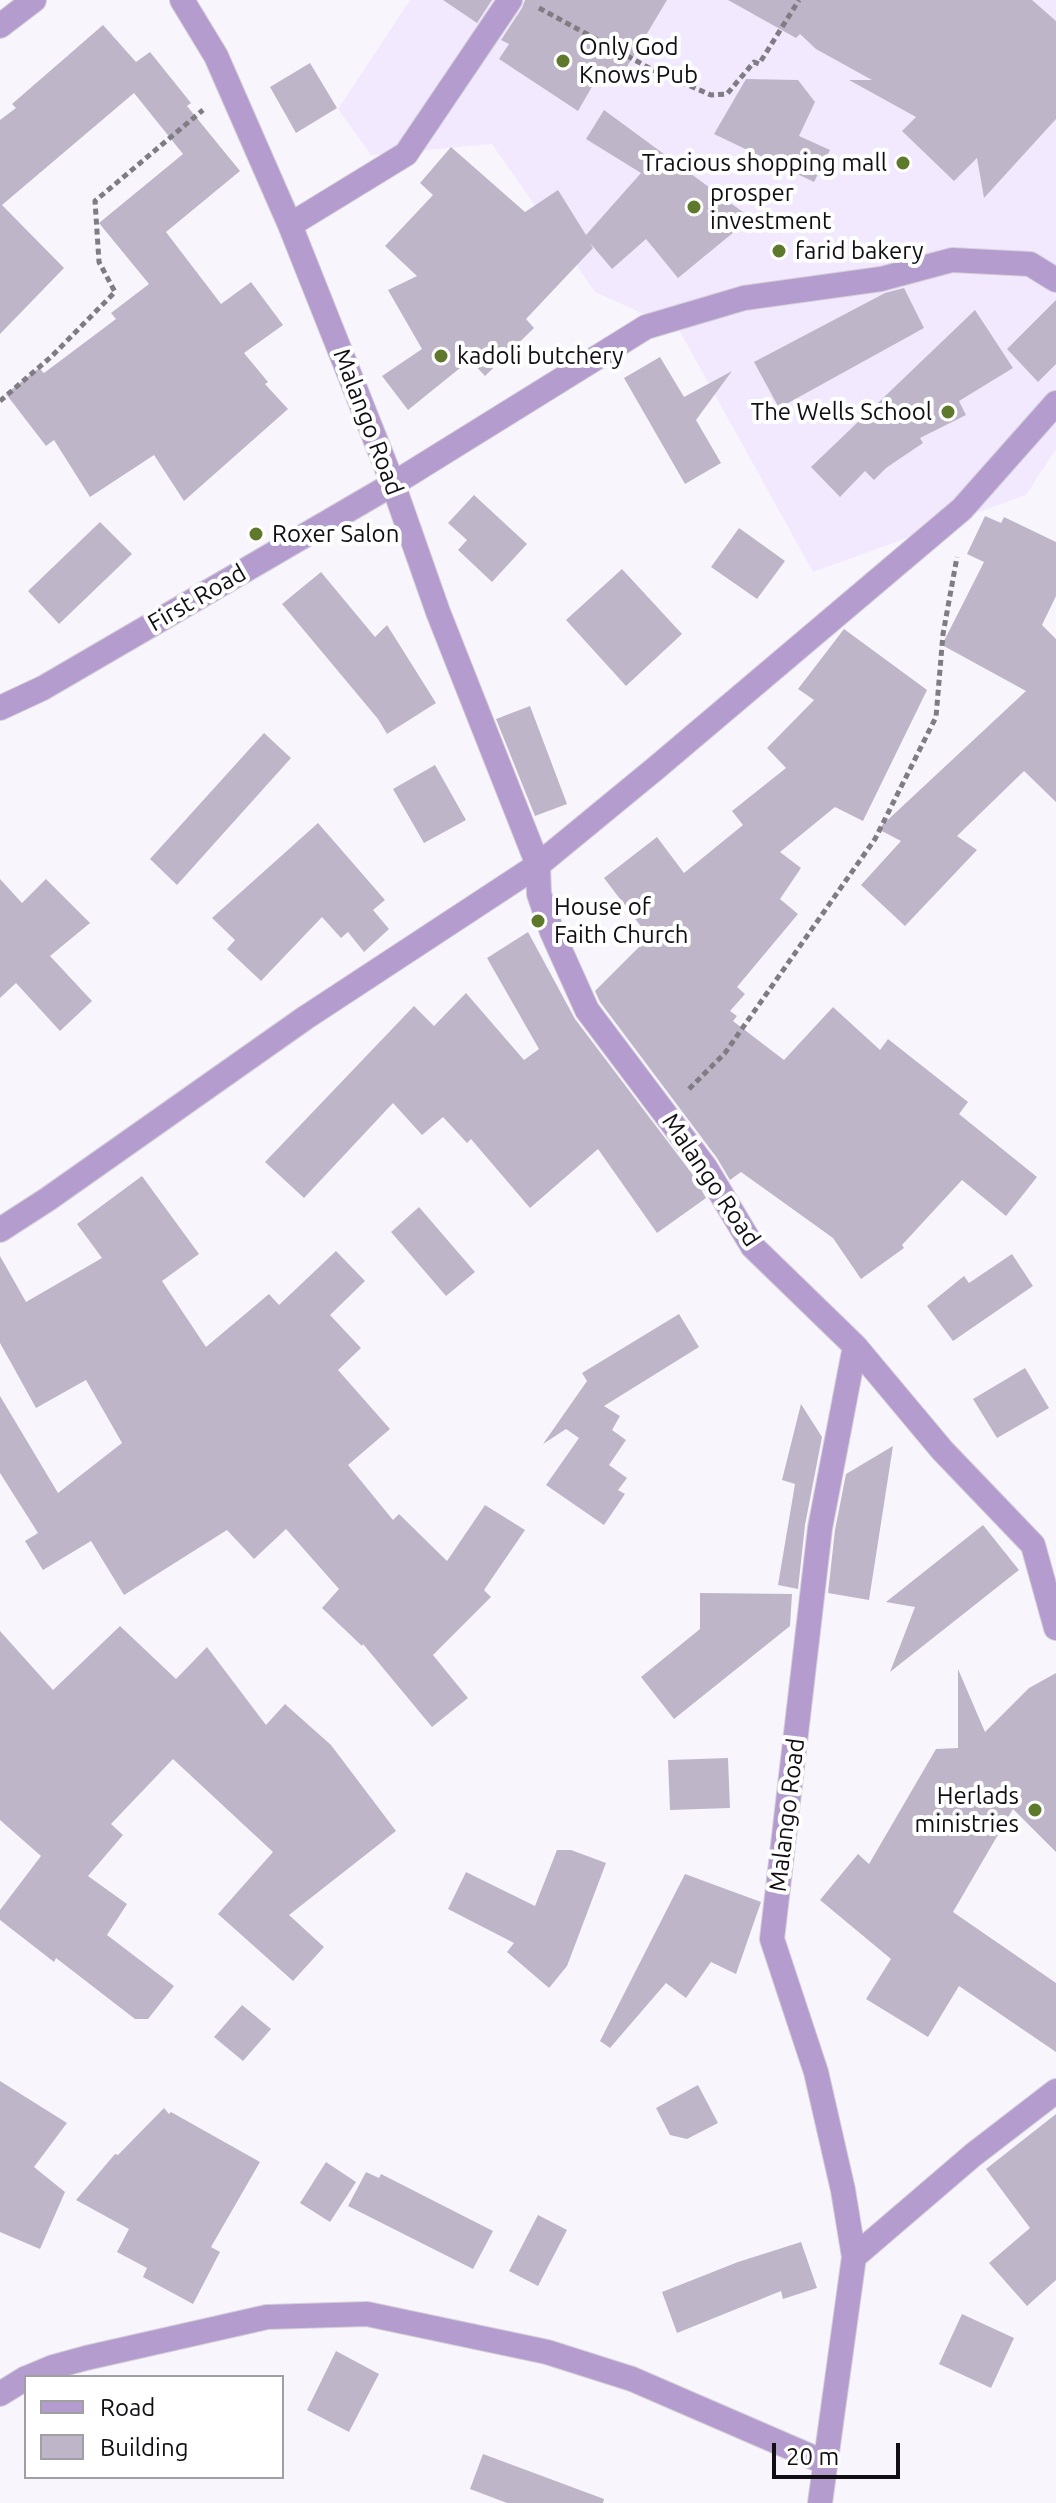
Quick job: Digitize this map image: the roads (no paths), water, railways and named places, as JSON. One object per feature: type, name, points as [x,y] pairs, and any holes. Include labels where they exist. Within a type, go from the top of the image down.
[{"type":"street","points":[[0,26],[34,0]]},
{"type":"street","name":"Malango Road","points":[[182,0],[216,56],[290,225],[393,484],[438,612],[538,865],[539,894],[552,932],[587,1010],[705,1167],[753,1247],[855,1346],[820,1528],[772,1939],[816,2072],[843,2190],[854,2257],[820,2503]]},
{"type":"street","points":[[290,225],[406,154],[510,0]]},
{"type":"street","name":"First Road","points":[[0,708],[43,688],[393,484],[646,327],[744,298],[881,279],[952,260],[1030,264],[1056,280]]},
{"type":"street","points":[[0,1230],[305,1018],[538,865],[962,509],[1056,403]]},
{"type":"street","points":[[855,1346],[942,1450],[1033,1545],[1056,1628]]},
{"type":"street","points":[[854,2257],[973,2155],[1056,2091]]},
{"type":"street","points":[[35,2375],[86,2358],[267,2317],[318,2313],[367,2314],[547,2352],[632,2379],[826,2463]]},
{"type":"street","points":[[0,2394],[24,2380]]},
{"type":"place","name":"Only God Knows Pub","points":[[563,61]]},
{"type":"place","name":"Tracious shopping mall","points":[[903,163]]},
{"type":"place","name":"prosper investment","points":[[694,207]]},
{"type":"place","name":"farid bakery","points":[[779,251]]},
{"type":"place","name":"kadoli butchery","points":[[441,356]]},
{"type":"place","name":"The Wells School","points":[[948,412]]},
{"type":"place","name":"Roxer Salon","points":[[256,534]]},
{"type":"place","name":"House of Faith Church","points":[[538,921]]},
{"type":"place","name":"Herlads ministries","points":[[1035,1810]]}]
